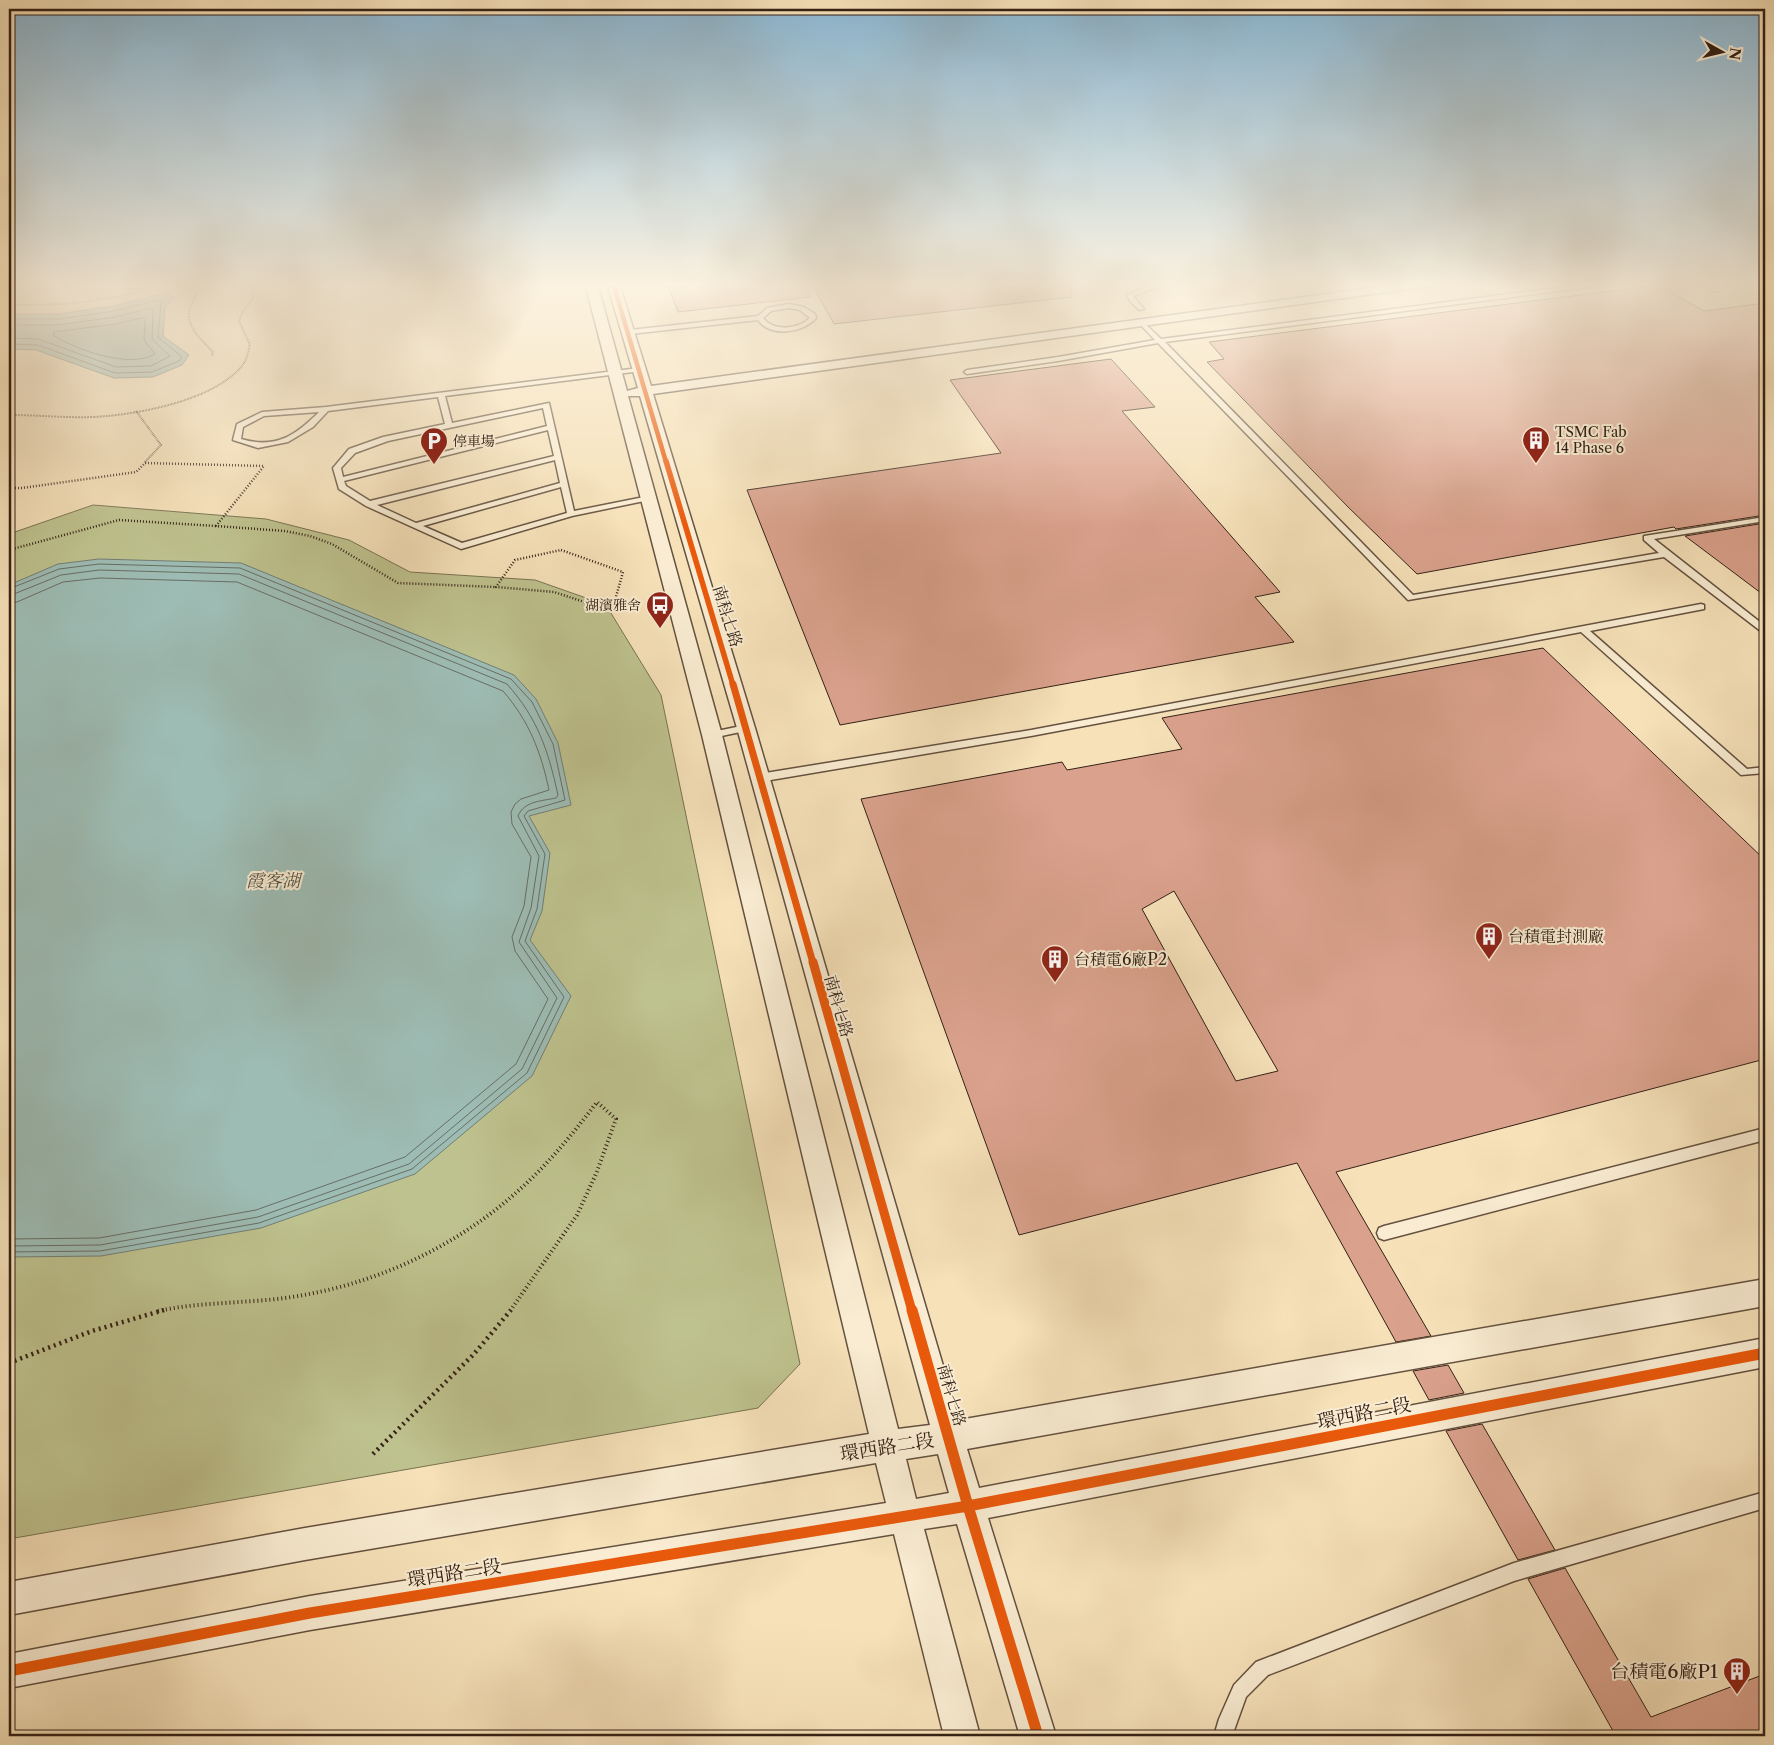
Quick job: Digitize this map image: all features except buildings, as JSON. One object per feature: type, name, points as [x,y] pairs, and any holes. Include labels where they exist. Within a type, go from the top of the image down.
[{"type":"street","points":[[613,364],[712,735],[887,1446],[962,1736]]},
{"type":"street","name":"南科七路","points":[[638,364],[746,728],[950,1437],[968,1506],[1038,1736]]},
{"type":"street","points":[[642,381],[756,364]]},
{"type":"street","points":[[618,383],[782,364]]},
{"type":"street","name":"環西路二段","points":[[9,1599],[305,1544],[950,1437],[1765,1292]]},
{"type":"street","name":"環西路二段","points":[[9,1671],[310,1613],[968,1506],[1765,1353]]},
{"type":"lane","points":[[967,372],[1020,364]]},
{"type":"lane","points":[[1182,364],[1411,598],[1666,554]]},
{"type":"lane","points":[[326,409],[310,425],[288,440],[258,446],[237,440],[240,426],[262,414],[326,409],[441,394],[642,381]]},
{"type":"lane","points":[[441,394],[449,424]]},
{"type":"lane","points":[[571,514],[546,405],[449,424],[386,439],[352,451],[337,468],[342,487],[369,504],[461,546],[571,514],[649,498]]},
{"type":"lane","points":[[340,480],[551,427]]},
{"type":"lane","points":[[369,504],[558,457]]},
{"type":"lane","points":[[417,525],[564,484]]},
{"type":"lane","points":[[1765,519],[1647,538],[1765,630]]},
{"type":"lane","points":[[759,778],[1031,733],[1701,607]]},
{"type":"lane","points":[[1583,629],[1745,773],[1765,770]]},
{"type":"lane","points":[[712,735],[746,728]]},
{"type":"lane","points":[[1384,1233],[1765,1134]]},
{"type":"lane","points":[[1223,1736],[1240,1691],[1262,1668],[1514,1572],[1765,1500]]},
{"type":"path","points":[[9,416],[80,417],[136,411],[172,403],[204,391],[232,376],[244,364]]},
{"type":"path","points":[[9,488],[22,488],[136,472],[160,445],[136,411]]},
{"type":"path","points":[[145,463],[264,466],[216,526]]},
{"type":"path","points":[[9,550],[119,520],[285,531],[310,536],[332,544],[398,583],[496,587],[554,592],[612,611],[623,572],[561,550],[515,560],[496,587]]},
{"type":"path","points":[[9,1364],[104,1326],[145,1315],[202,1304],[298,1296],[365,1280],[404,1266],[446,1245],[483,1221],[516,1195],[571,1138],[597,1102],[616,1119],[596,1174],[577,1214],[514,1306],[474,1354],[373,1454]]},
{"type":"green space","points":[[93,505],[266,519],[349,540],[410,572],[535,580],[606,605],[661,695],[800,1364],[758,1408],[9,1539],[9,534]]},
{"type":"water","points":[[76,364],[182,364],[153,377],[114,378]]},
{"type":"water","name":"霞客湖","points":[[99,559],[241,563],[514,675],[536,699],[558,743],[571,805],[529,816],[550,853],[542,911],[530,940],[571,996],[532,1076],[415,1174],[261,1228],[101,1256],[9,1257],[9,585],[58,564]]},
{"type":"cycle path","points":[[637,364],[746,728],[968,1506],[1038,1736]]},
{"type":"cycle path","points":[[9,1671],[310,1613],[968,1506],[1765,1353]]},
{"type":"place","name":"TSMC Fab 14 Phase 6","points":[[1536,464]]},
{"type":"place","name":"停車場","points":[[434,465]]},
{"type":"place","name":"湖濱雅舍","points":[[660,629]]},
{"type":"place","name":"台積電封測廠","points":[[1489,960]]},
{"type":"place","name":"台積電6廠P2","points":[[1055,983]]},
{"type":"place","name":"台積電6廠P1","points":[[1737,1695]]}]
